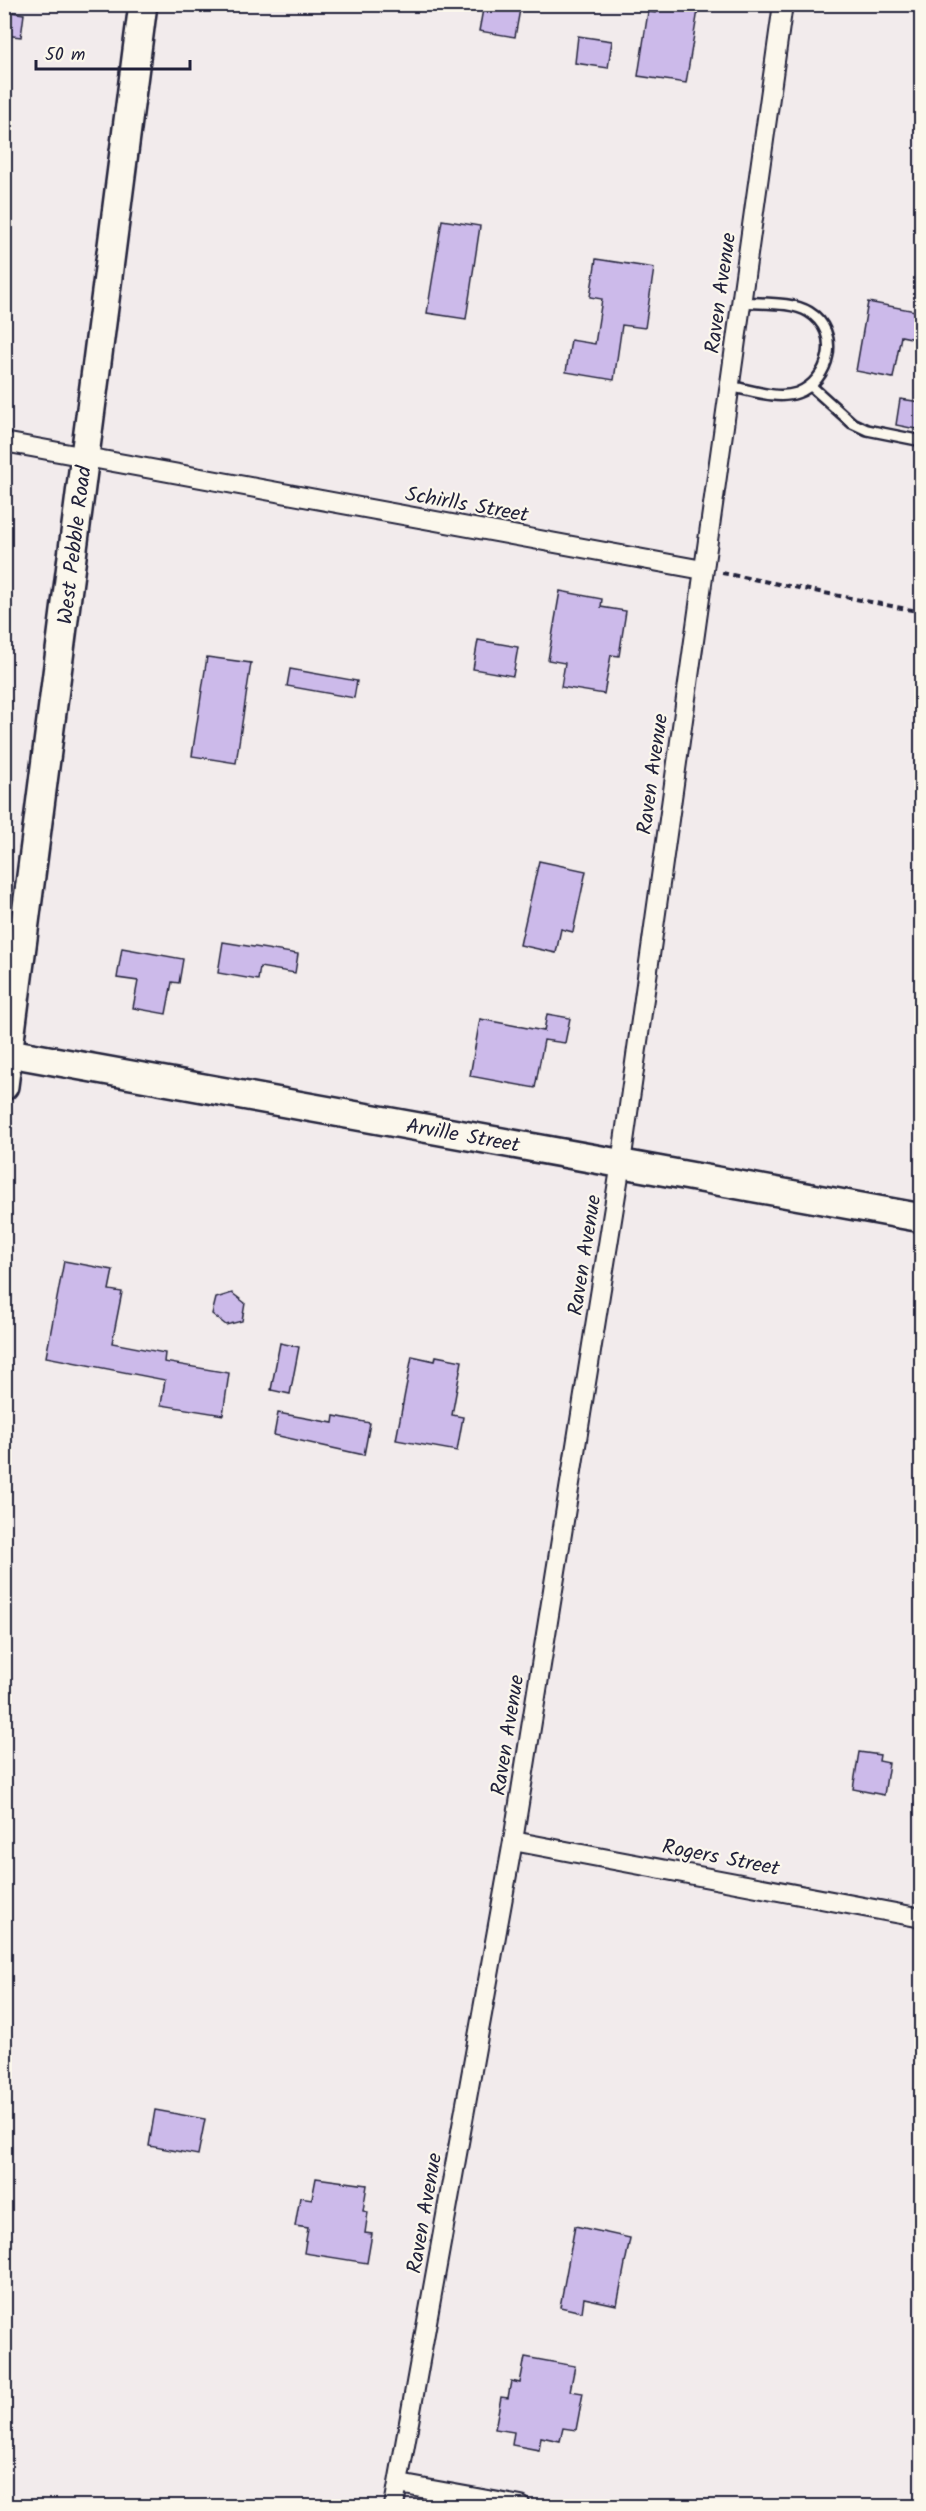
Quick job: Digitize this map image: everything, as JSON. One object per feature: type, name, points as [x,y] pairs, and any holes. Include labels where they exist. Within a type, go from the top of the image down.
[{"type":"street","name":"West Pebble Road","points":[[4,1086],[143,4]]},
{"type":"street","name":"Raven Avenue","points":[[394,2506],[513,1841],[621,1163],[783,4]]},
{"type":"street","name":"Schirlls Street","points":[[4,442],[704,570]]},
{"type":"street","name":"Arville Street","points":[[8,1052],[921,1218]]},
{"type":"street","name":"Rogers Street","points":[[513,1841],[921,1918]]},
{"type":"street","points":[[399,2484],[521,2506]]},
{"type":"lane","points":[[729,386],[787,395],[811,386],[827,365],[829,350],[826,332],[819,321],[797,307],[741,302]]},
{"type":"lane","points":[[811,386],[852,423],[867,430],[921,441]]},
{"type":"path","points":[[704,570],[921,612]]},
{"type":"building","points":[[484,4],[521,4],[515,37],[479,31]]},
{"type":"building","points":[[657,4],[699,4],[686,83],[638,76],[648,12],[656,13]]},
{"type":"building","points":[[4,11],[24,14],[21,37],[4,35]]},
{"type":"building","points":[[578,36],[612,41],[608,68],[575,63]]},
{"type":"building","points":[[442,220],[480,226],[466,319],[427,313]]},
{"type":"building","points":[[596,259],[654,268],[645,328],[622,325],[614,380],[566,372],[571,340],[595,344],[602,299],[590,297]]},
{"type":"building","points":[[868,302],[921,312],[921,340],[901,336],[893,378],[856,371]]},
{"type":"building","points":[[900,399],[921,402],[921,430],[896,425]]},
{"type":"building","points":[[560,591],[602,599],[601,607],[626,611],[619,656],[611,655],[604,694],[561,687],[565,663],[548,660]]},
{"type":"building","points":[[478,640],[518,647],[513,676],[473,669]]},
{"type":"building","points":[[207,657],[251,663],[236,763],[192,756]]},
{"type":"building","points":[[290,669],[357,681],[354,698],[287,686]]},
{"type":"building","points":[[539,861],[586,871],[573,932],[561,929],[556,953],[520,945]]},
{"type":"building","points":[[223,942],[298,954],[295,973],[260,967],[258,980],[218,973]]},
{"type":"building","points":[[122,948],[183,959],[179,983],[172,982],[166,1014],[133,1008],[138,981],[117,978]]},
{"type":"building","points":[[547,1014],[570,1018],[565,1043],[544,1040],[535,1088],[470,1076],[480,1019],[544,1031]]},
{"type":"building","points":[[64,1261],[113,1270],[109,1290],[122,1292],[112,1343],[165,1353],[164,1362],[229,1373],[223,1415],[161,1405],[165,1380],[46,1357]]},
{"type":"building","points":[[232,1293],[245,1303],[242,1321],[226,1325],[212,1314],[216,1298]]},
{"type":"building","points":[[280,1343],[299,1347],[290,1394],[271,1390]]},
{"type":"building","points":[[412,1356],[435,1361],[436,1356],[462,1361],[452,1415],[463,1417],[457,1451],[396,1440]]},
{"type":"building","points":[[278,1413],[333,1423],[334,1416],[370,1423],[364,1455],[274,1435]]},
{"type":"building","points":[[859,1752],[880,1755],[879,1761],[889,1763],[884,1795],[853,1789]]},
{"type":"building","points":[[155,2110],[205,2119],[198,2155],[149,2146]]},
{"type":"building","points":[[316,2178],[367,2185],[363,2211],[368,2212],[365,2233],[372,2234],[367,2263],[304,2253],[308,2228],[295,2226],[300,2197],[312,2199]]},
{"type":"building","points":[[575,2226],[630,2238],[617,2305],[584,2298],[582,2312],[560,2307]]},
{"type":"building","points":[[525,2357],[575,2366],[570,2391],[583,2393],[576,2430],[563,2428],[560,2441],[541,2437],[539,2450],[512,2445],[514,2432],[495,2429],[501,2397],[508,2398],[511,2381],[520,2383]]}]
